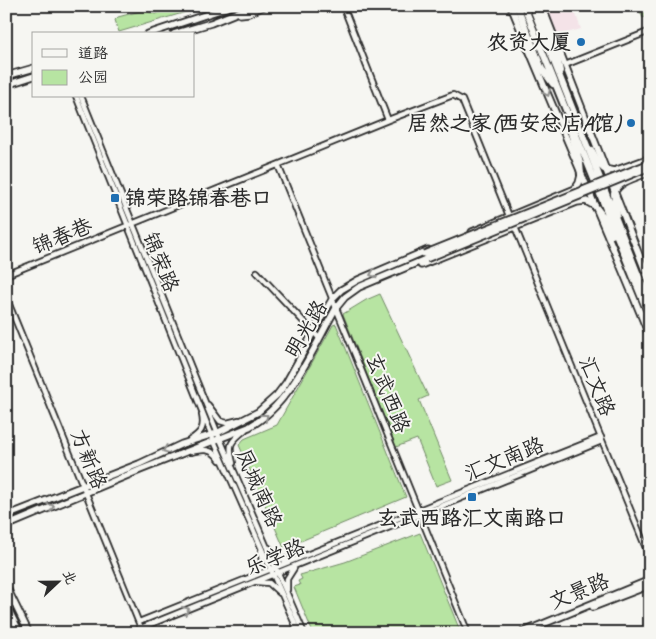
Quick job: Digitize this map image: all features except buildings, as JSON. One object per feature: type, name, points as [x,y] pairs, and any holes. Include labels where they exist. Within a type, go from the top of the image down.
[{"type":"highway","points":[[517,6],[542,69]]},
{"type":"highway","points":[[524,6],[648,302]]},
{"type":"highway","points":[[532,6],[550,40],[562,84]]},
{"type":"highway","points":[[537,6],[562,67],[562,93],[580,163],[581,175]]},
{"type":"highway","points":[[528,48],[542,69],[574,108],[618,214],[648,302],[650,318]]},
{"type":"highway","points":[[565,109],[648,302]]},
{"type":"highway","points":[[571,132],[650,328]]},
{"type":"highway","points":[[591,150],[604,169]]},
{"type":"highway","points":[[614,194],[618,214]]},
{"type":"highway","points":[[595,206],[612,235]]},
{"type":"highway","points":[[634,290],[648,302]]},
{"type":"main road","points":[[218,10],[226,6]]},
{"type":"main road","points":[[154,32],[232,6]]},
{"type":"main road","points":[[180,32],[231,16],[253,6]]},
{"type":"main road","points":[[231,16],[250,13],[264,6]]},
{"type":"main road","points":[[511,6],[581,175],[616,251],[650,336]]},
{"type":"main road","points":[[542,6],[550,40]]},
{"type":"main road","points":[[562,67],[650,283]]},
{"type":"main road","points":[[6,76],[32,69]]},
{"type":"main road","points":[[6,85],[32,77]]},
{"type":"main road","points":[[604,169],[614,171],[650,158]]},
{"type":"main road","name":"明光路","points":[[6,516],[139,464],[182,444],[216,437],[249,427],[278,405],[295,381],[336,308],[345,297],[359,287],[395,272],[423,256],[650,163]]},
{"type":"main road","name":"明光路","points":[[6,526],[184,454],[216,437],[266,405],[282,389],[333,298],[341,290],[358,280],[650,167]]},
{"type":"main road","points":[[614,194],[620,185],[650,172]]},
{"type":"main road","points":[[423,256],[509,216],[575,189],[581,175]]},
{"type":"main road","points":[[395,272],[418,266],[577,202],[590,202],[595,206]]},
{"type":"main road","name":"文景路","points":[[521,633],[650,580]]},
{"type":"main road","name":"文景路","points":[[529,633],[650,585]]},
{"type":"main road","points":[[6,586],[29,633]]},
{"type":"main road","points":[[6,604],[20,633]]},
{"type":"street","points":[[343,6],[388,120]]},
{"type":"street","points":[[562,67],[650,32]]},
{"type":"street","points":[[131,225],[388,120],[453,96],[462,100],[509,216]]},
{"type":"street","name":"锦荣路","points":[[77,98],[131,225]]},
{"type":"street","name":"锦荣路","points":[[82,98],[216,437]]},
{"type":"street","name":"玄武西路","points":[[278,165],[468,633]]},
{"type":"street","name":"锦春巷","points":[[6,275],[131,225]]},
{"type":"street","name":"汇文路","points":[[515,227],[650,558]]},
{"type":"street","points":[[257,272],[319,338]]},
{"type":"street","name":"方新路","points":[[6,297],[142,630]]},
{"type":"street","points":[[200,396],[220,421],[227,423],[250,416]]},
{"type":"street","points":[[182,444],[199,435],[203,428],[200,396]]},
{"type":"street","points":[[237,479],[230,454],[230,444],[234,438],[249,427]]},
{"type":"street","name":"凤城南路","points":[[216,437],[227,469],[262,542]]},
{"type":"street","name":"凤城南路","points":[[216,437],[237,479],[274,571],[304,633]]},
{"type":"street","name":"汇文南路","points":[[419,513],[602,439]]},
{"type":"street","points":[[184,454],[205,449],[210,450],[227,469]]},
{"type":"street","name":"乐学路","points":[[142,630],[253,583],[274,571],[419,513]]},
{"type":"street","points":[[262,542],[278,559],[298,561]]},
{"type":"street","points":[[251,577],[258,572],[262,565],[262,542]]},
{"type":"street","points":[[286,597],[287,579],[298,561]]},
{"type":"street","name":"乐学路","points":[[139,622],[251,577],[274,571]]},
{"type":"street","points":[[253,583],[268,583],[286,597]]},
{"type":"street","name":"凤城南路","points":[[286,597],[298,633]]},
{"type":"shaded area","points":[[562,6],[573,6],[581,29],[556,36],[547,13]]},
{"type":"green space","points":[[179,6],[206,6],[119,32],[115,20],[118,17],[144,10],[155,14]]},
{"type":"green space","points":[[638,6],[650,6],[650,15],[643,18]]},
{"type":"green space","points":[[380,294],[428,396],[419,400],[452,480],[436,486],[417,439],[396,447],[343,314]]},
{"type":"green space","points":[[336,324],[406,497],[284,548],[239,445],[244,439],[277,425],[333,325]]},
{"type":"green space","points":[[420,533],[461,633],[313,633],[294,587],[300,585],[298,581],[302,579],[300,575],[345,562]]},
{"type":"place","name":"农资大厦","points":[[581,42]]},
{"type":"place","name":"居然之家(西安总店A馆)","points":[[631,123]]},
{"type":"place","name":"锦荣路锦春巷口","points":[[115,198]]},
{"type":"place","name":"玄武西路汇文南路口","points":[[472,497]]}]
